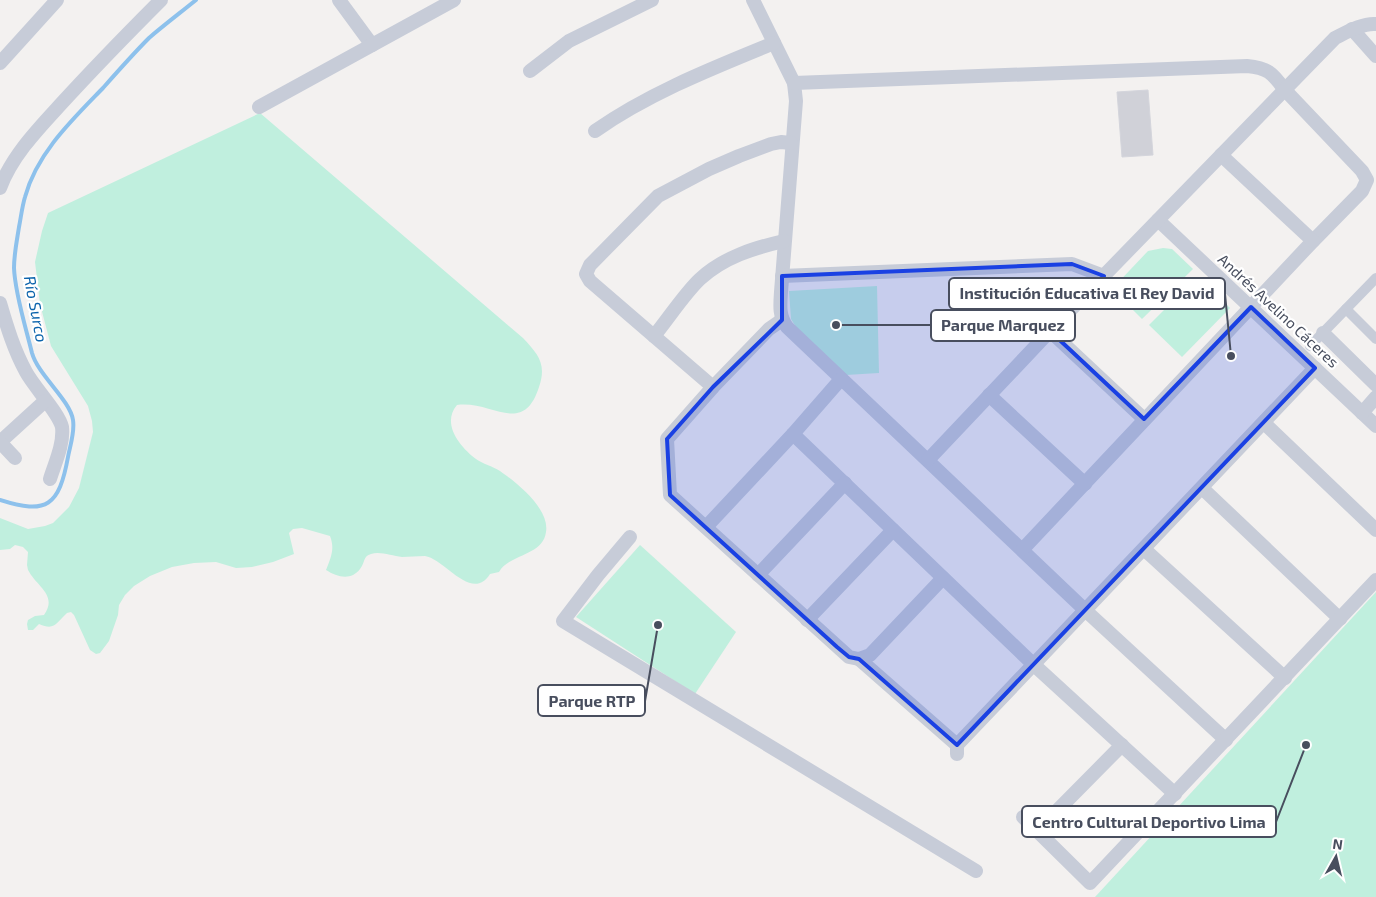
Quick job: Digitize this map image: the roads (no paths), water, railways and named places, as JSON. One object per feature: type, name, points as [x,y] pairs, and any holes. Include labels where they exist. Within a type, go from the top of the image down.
[{"type":"street","points":[[0,63],[57,0]]},
{"type":"street","points":[[339,0],[372,45]]},
{"type":"street","points":[[259,107],[454,0]]},
{"type":"street","points":[[530,71],[569,41],[652,0]]},
{"type":"street","points":[[753,0],[794,83],[796,100],[784,242],[780,311],[782,320],[841,379],[1023,549],[1085,610],[1226,740]]},
{"type":"street","points":[[0,188],[3,171],[154,2]]},
{"type":"street","points":[[928,460],[1050,331],[1335,38],[1352,29],[1371,23],[1376,24]]},
{"type":"street","points":[[1352,29],[1376,56]]},
{"type":"street","points":[[595,131],[612,119],[694,77],[774,43]]},
{"type":"street","points":[[794,83],[1247,66],[1262,68],[1275,76],[1284,89],[1362,171],[1367,180],[1362,191],[1144,419],[1023,549]]},
{"type":"street","points":[[713,387],[590,281],[586,274],[590,265],[658,196],[709,169],[739,156],[770,144],[781,142],[791,144]]},
{"type":"street","points":[[1221,155],[1313,241]]},
{"type":"street","name":"Andrés Avelino Cáceres","points":[[1158,220],[1376,426]]},
{"type":"street","points":[[654,336],[700,279],[724,262],[754,248],[784,242]]},
{"type":"street","points":[[782,276],[1072,264],[1104,276]]},
{"type":"street","points":[[1310,346],[1376,278]]},
{"type":"street","points":[[0,303],[14,350],[26,373],[59,418],[62,427],[62,440],[50,479]]},
{"type":"street","points":[[1346,309],[1376,339]]},
{"type":"street","points":[[782,320],[769,329],[713,387],[667,439],[670,494],[849,657],[859,658],[870,655],[943,578]]},
{"type":"street","points":[[1050,331],[1144,419]]},
{"type":"street","points":[[1323,332],[1376,385]]},
{"type":"street","points":[[859,658],[957,749],[1033,664],[1315,368]]},
{"type":"street","points":[[706,526],[793,434],[841,379]]},
{"type":"street","points":[[989,395],[1085,484]]},
{"type":"street","points":[[1362,413],[1376,397]]},
{"type":"street","points":[[15,458],[0,442],[45,401]]},
{"type":"street","points":[[1264,423],[1376,530]]},
{"type":"street","points":[[793,434],[1033,664],[1175,794]]},
{"type":"street","points":[[758,575],[844,483]]},
{"type":"street","points":[[1202,488],[1340,618]]},
{"type":"street","points":[[807,620],[893,530]]},
{"type":"street","points":[[630,537],[598,575],[564,621],[976,871]]},
{"type":"street","points":[[1144,549],[1285,678]]},
{"type":"street","points":[[1023,817],[1090,883],[1376,580]]},
{"type":"street","points":[[1037,831],[1122,745]]},
{"type":"waterway","name":"Río Surco","points":[[0,500],[29,506],[40,506],[55,496],[64,474],[73,429],[71,412],[35,361],[16,289],[15,252],[23,204],[31,181],[47,152],[68,125],[149,38],[196,0]]},
{"type":"place","name":"Parque Marquez","points":[[836,325]]},
{"type":"place","name":"Institución Educativa El Rey David","points":[[1231,356]]},
{"type":"place","name":"Parque RTP","points":[[658,625]]},
{"type":"place","name":"Centro Cultural Deportivo Lima","points":[[1306,745]]}]
